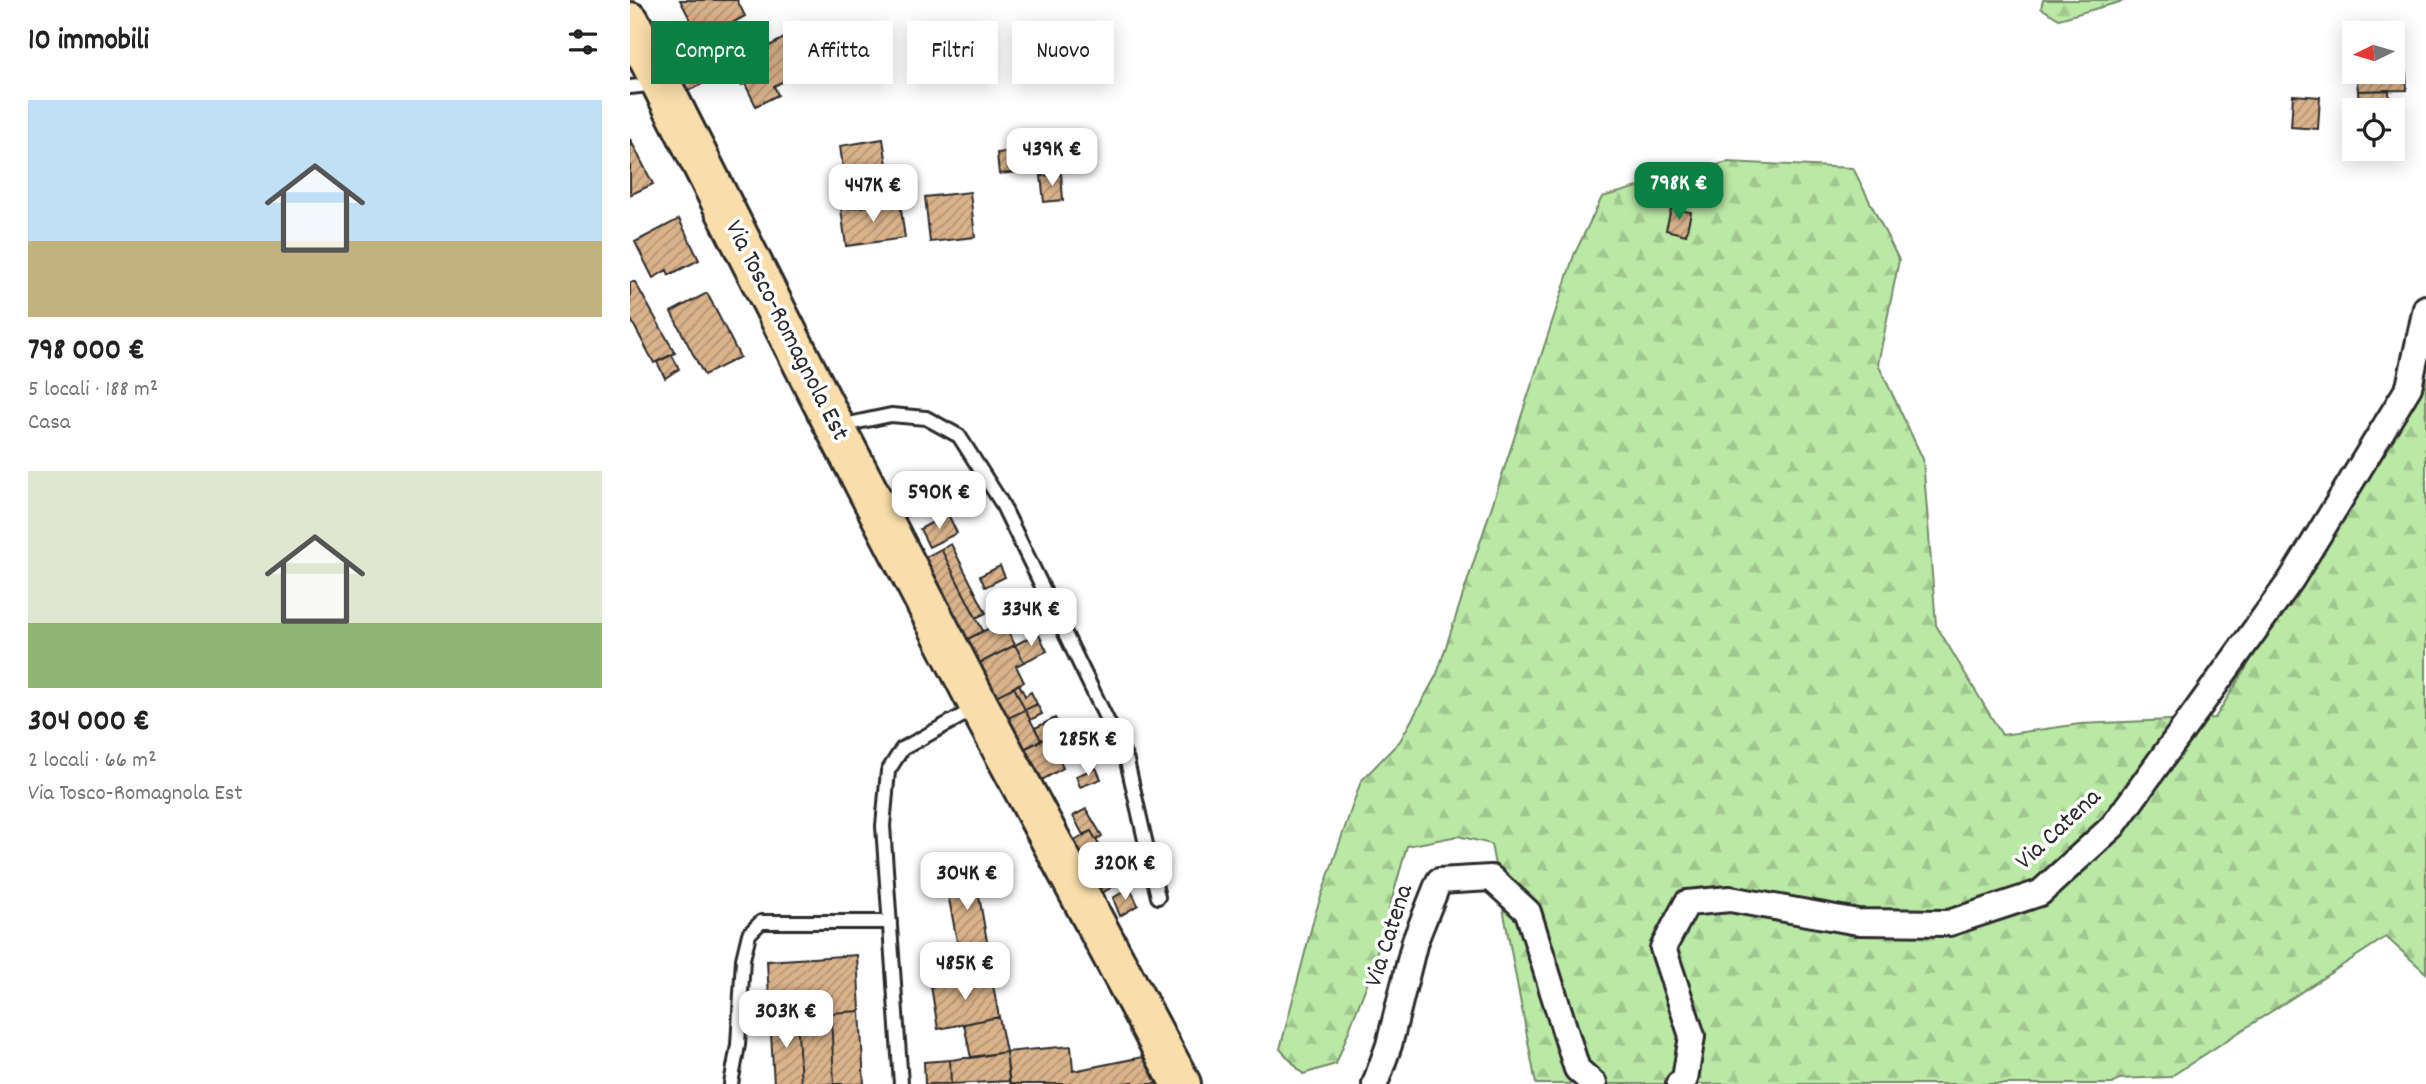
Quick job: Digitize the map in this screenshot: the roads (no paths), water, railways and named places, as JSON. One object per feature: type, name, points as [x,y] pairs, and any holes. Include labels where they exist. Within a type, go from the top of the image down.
[{"type":"main road","name":"Via Tosco-Romagnola Est","points":[[630,22],[646,86],[835,427],[979,706],[1181,1084]]},
{"type":"street","name":"Via Catena","points":[[1679,1084],[1685,1079],[1692,1035],[1663,948],[1687,903],[1730,899],[1858,922],[1949,923],[2040,893],[2113,826],[2291,580],[2409,387],[2426,308]]},
{"type":"street","name":"Via Catena","points":[[1375,1084],[1389,1045],[1415,941],[1439,881],[1491,878],[1528,912],[1577,1069],[1594,1084]]},
{"type":"lane","points":[[835,427],[891,415],[926,418],[959,436],[1001,502],[1127,761],[1158,897]]},
{"type":"lane","points":[[901,1084],[883,826],[888,771],[902,749],[979,706]]},
{"type":"lane","points":[[731,1084],[738,1045],[743,959],[749,934],[761,922],[890,922]]}]
